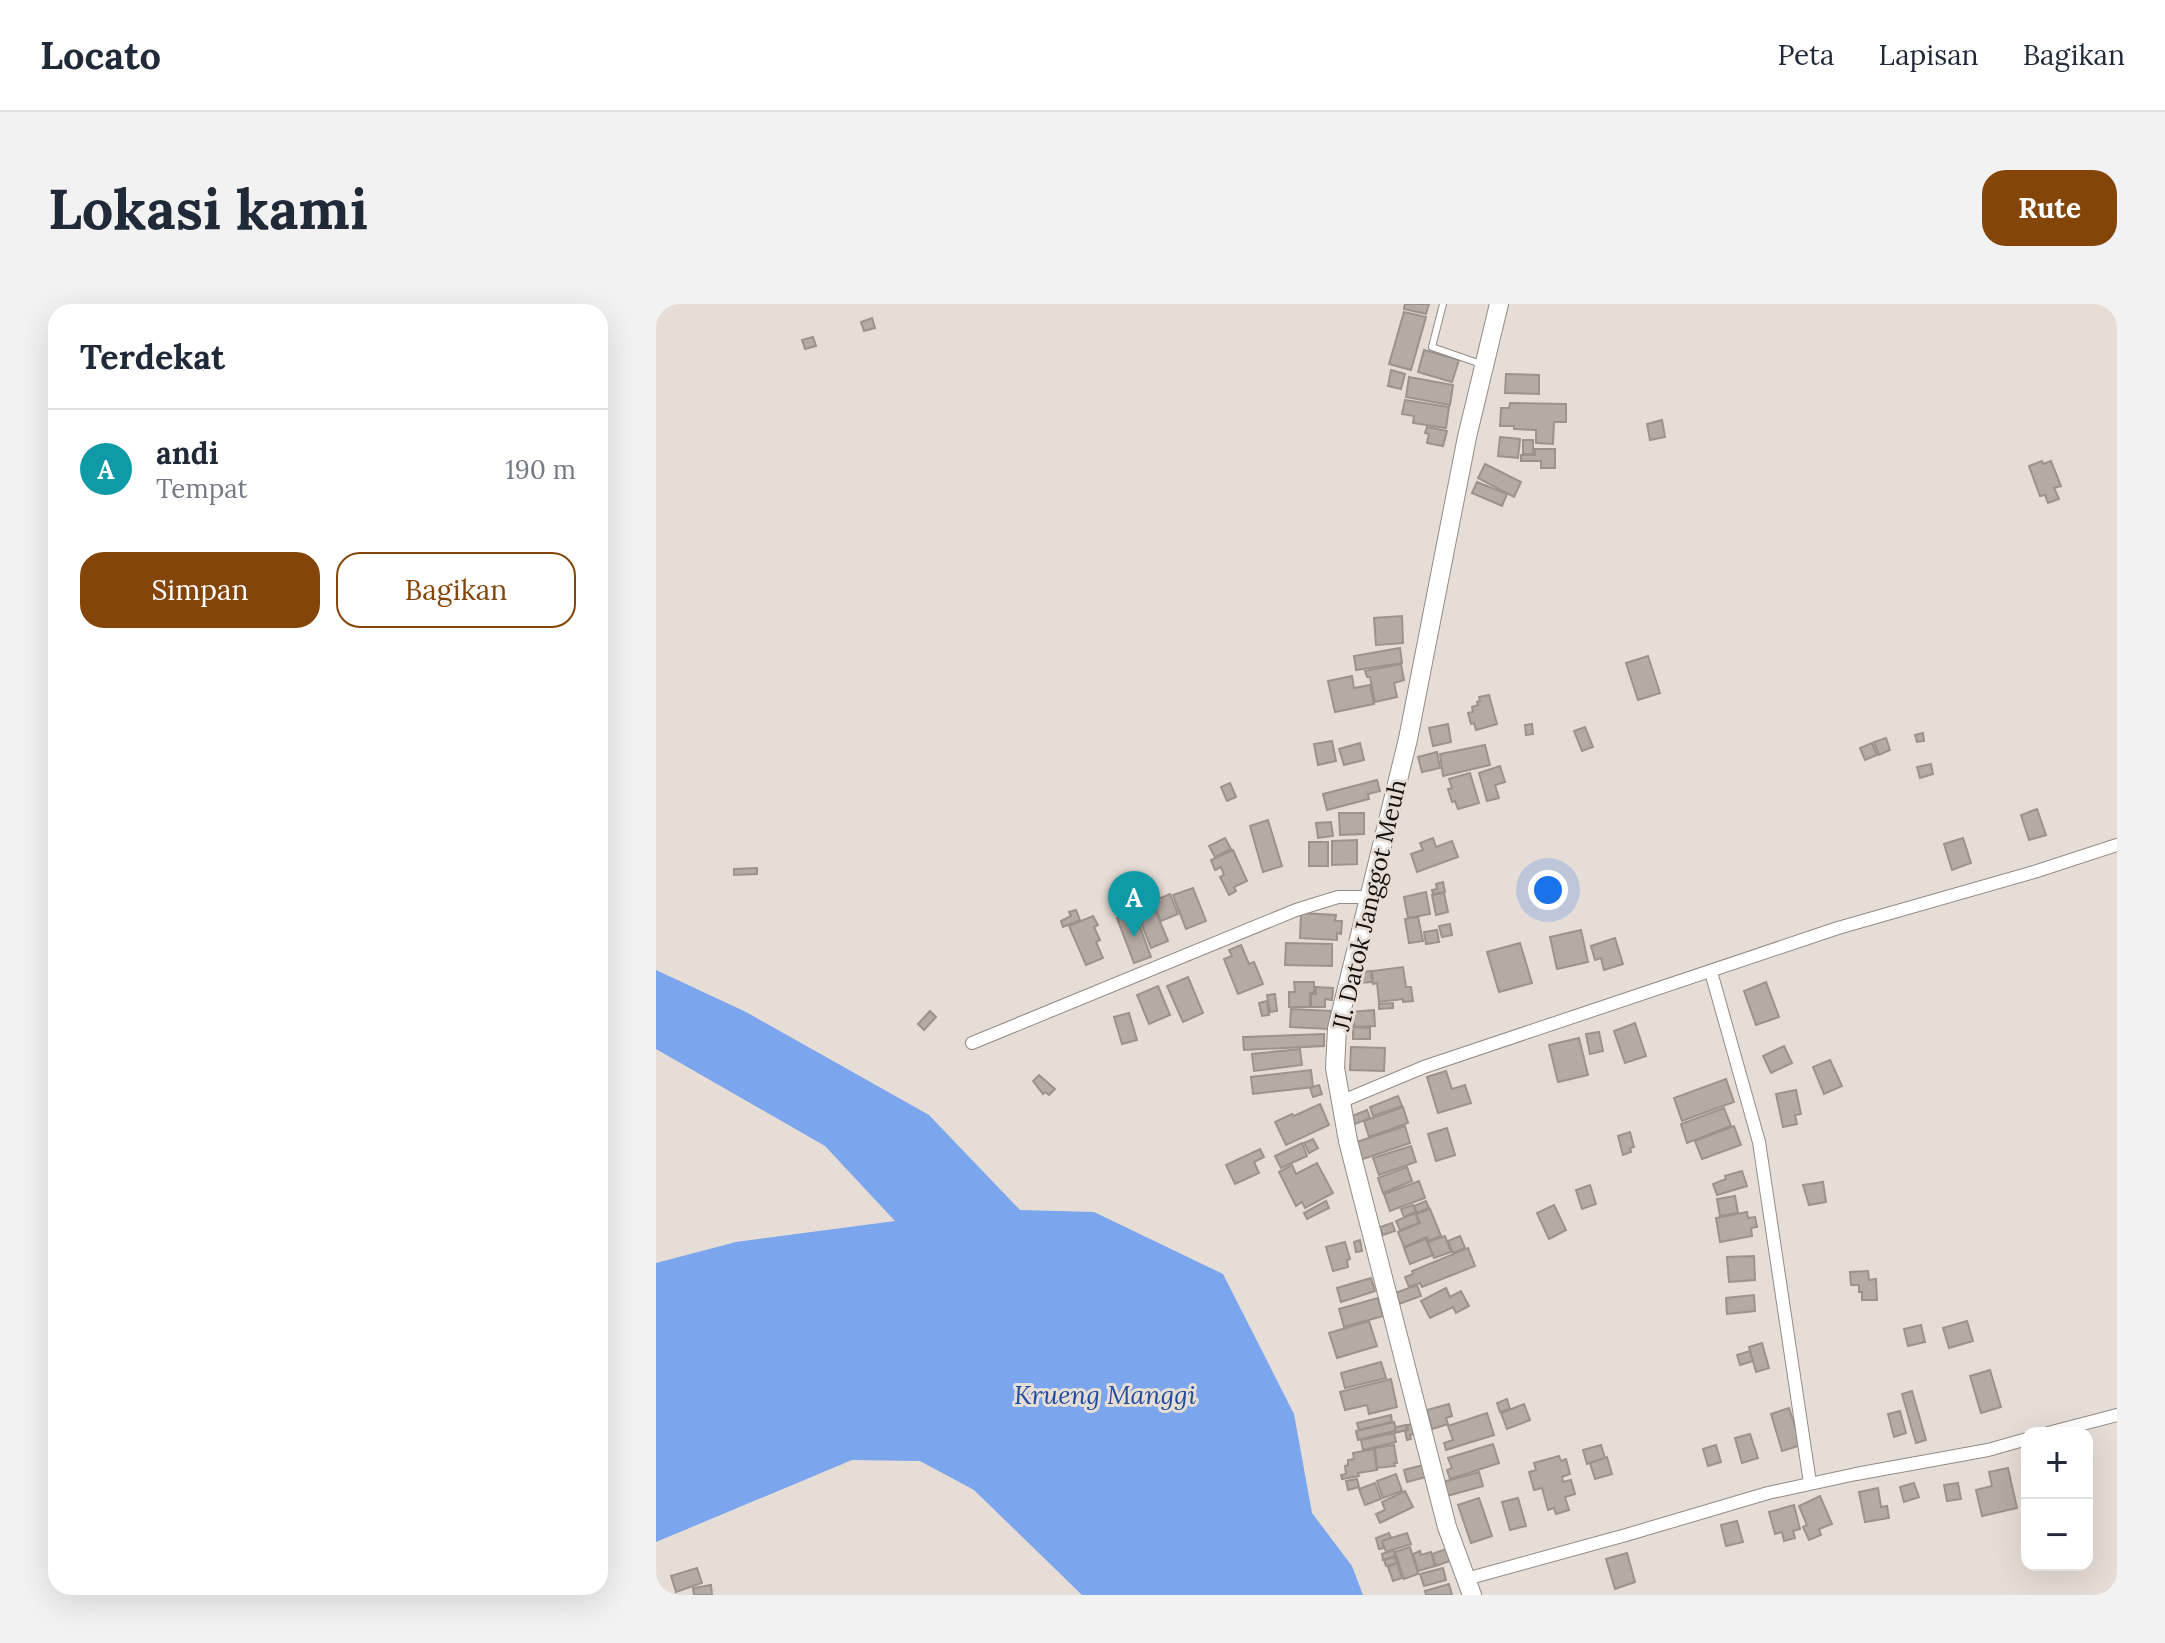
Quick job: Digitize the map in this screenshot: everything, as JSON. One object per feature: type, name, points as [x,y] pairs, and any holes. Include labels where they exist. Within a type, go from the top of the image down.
[{"type":"street","name":"JI. Datok Janggot Meuh","points":[[1469,1587],[1447,1527],[1426,1452],[1340,1102],[1335,1068],[1337,1029],[1408,739],[1464,451],[1499,304]]},
{"type":"street","points":[[1340,1102],[1424,1067],[1838,928],[2117,845]]},
{"type":"street","points":[[972,1043],[1296,910],[1338,897],[1370,897]]},
{"type":"street","points":[[1711,972],[1759,1142],[1810,1483]]},
{"type":"street","points":[[2071,1427],[2117,1415]]},
{"type":"street","points":[[1469,1587],[1768,1493],[1988,1450],[2021,1441]]},
{"type":"lane","points":[[1443,304],[1432,347],[1484,365]]},
{"type":"water","name":"Krueng Manggi","points":[[656,970],[746,1012],[929,1115],[1020,1210],[1094,1212],[1223,1274],[1294,1414],[1312,1513],[1352,1566],[1363,1595],[1082,1595],[974,1490],[920,1461],[852,1460],[656,1542],[656,1263],[736,1242],[895,1221],[825,1146],[656,1049]]},
{"type":"building","points":[[1405,304],[1429,304],[1426,314],[1404,309]]},
{"type":"building","points":[[1404,312],[1426,317],[1411,370],[1389,364]]},
{"type":"building","points":[[872,318],[875,328],[864,331],[861,322]]},
{"type":"building","points":[[813,337],[816,346],[805,349],[802,340]]},
{"type":"building","points":[[1424,350],[1459,360],[1452,382],[1418,372]]},
{"type":"building","points":[[1391,370],[1405,374],[1401,389],[1388,386]]},
{"type":"building","points":[[1506,374],[1539,375],[1539,394],[1505,393]]},
{"type":"building","points":[[1409,377],[1453,385],[1450,405],[1406,397]]},
{"type":"building","points":[[1405,400],[1449,407],[1446,428],[1413,423],[1414,416],[1402,414]]},
{"type":"building","points":[[1510,403],[1566,404],[1566,422],[1554,422],[1553,444],[1536,443],[1536,430],[1500,426],[1501,408],[1509,408]]},
{"type":"building","points":[[1662,420],[1665,437],[1650,440],[1647,424]]},
{"type":"building","points":[[1427,427],[1447,431],[1443,446],[1427,443]]},
{"type":"building","points":[[1500,437],[1520,439],[1518,458],[1498,456]]},
{"type":"building","points":[[1523,440],[1533,440],[1533,454],[1523,454]]},
{"type":"building","points":[[1535,449],[1555,449],[1555,468],[1541,468],[1541,461],[1521,461],[1521,455],[1535,455]]},
{"type":"building","points":[[2042,461],[2043,464],[2051,461],[2061,486],[2054,488],[2059,499],[2048,503],[2045,495],[2040,496],[2029,466]]},
{"type":"building","points":[[1485,464],[1521,482],[1514,497],[1478,478]]},
{"type":"building","points":[[1477,482],[1507,494],[1502,506],[1472,493]]},
{"type":"building","points":[[1402,616],[1403,643],[1376,645],[1374,618]]},
{"type":"building","points":[[1400,648],[1402,663],[1356,670],[1354,656]]},
{"type":"building","points":[[1648,656],[1660,693],[1638,700],[1626,663]]},
{"type":"building","points":[[1401,664],[1404,680],[1394,683],[1397,697],[1375,702],[1370,677],[1365,671]]},
{"type":"building","points":[[1352,676],[1354,688],[1370,685],[1374,704],[1335,712],[1328,681]]},
{"type":"building","points":[[1489,695],[1497,724],[1476,730],[1468,713],[1478,705],[1479,697]]},
{"type":"building","points":[[1448,724],[1451,742],[1433,746],[1429,728]]},
{"type":"building","points":[[1532,724],[1533,734],[1526,735],[1525,725]]},
{"type":"building","points":[[1585,727],[1593,747],[1582,751],[1574,731]]},
{"type":"building","points":[[1923,733],[1924,741],[1917,742],[1915,735]]},
{"type":"building","points":[[1886,738],[1890,750],[1879,755],[1874,742]]},
{"type":"building","points":[[1332,741],[1336,761],[1318,765],[1314,744]]},
{"type":"building","points":[[1360,743],[1364,760],[1344,765],[1339,749]]},
{"type":"building","points":[[1872,743],[1877,755],[1865,760],[1860,748]]},
{"type":"building","points":[[1485,745],[1490,765],[1443,776],[1440,754]]},
{"type":"building","points":[[1437,752],[1440,768],[1422,772],[1418,757]]},
{"type":"building","points":[[1931,764],[1933,774],[1920,778],[1917,767]]},
{"type":"building","points":[[1500,766],[1505,782],[1495,785],[1499,798],[1487,801],[1479,773]]},
{"type":"building","points":[[1470,773],[1479,803],[1458,809],[1448,789],[1452,788],[1449,779]]},
{"type":"building","points":[[1377,780],[1380,791],[1368,794],[1369,799],[1327,810],[1323,794]]},
{"type":"building","points":[[1230,783],[1236,797],[1227,801],[1221,787]]},
{"type":"building","points":[[2037,809],[2046,835],[2029,840],[2021,815]]},
{"type":"building","points":[[1339,813],[1364,813],[1364,834],[1340,835]]},
{"type":"building","points":[[1268,820],[1282,866],[1263,872],[1250,826]]},
{"type":"building","points":[[1331,822],[1333,836],[1318,838],[1316,823]]},
{"type":"building","points":[[1225,838],[1231,849],[1215,857],[1209,846]]},
{"type":"building","points":[[1433,838],[1436,847],[1452,841],[1458,857],[1417,872],[1411,854],[1423,850],[1420,843]]},
{"type":"building","points":[[1963,838],[1971,863],[1952,870],[1944,844]]},
{"type":"building","points":[[1357,840],[1357,864],[1332,865],[1332,841]]},
{"type":"building","points":[[1309,842],[1328,842],[1328,866],[1309,866]]},
{"type":"building","points":[[1233,850],[1247,881],[1234,887],[1236,891],[1229,895],[1220,877],[1224,875],[1221,867],[1215,870],[1211,860]]},
{"type":"building","points":[[757,868],[757,874],[734,875],[734,869]]},
{"type":"building","points":[[1443,882],[1445,892],[1433,894],[1436,884]]},
{"type":"building","points":[[1193,888],[1206,921],[1186,929],[1173,895]]},
{"type":"building","points":[[1426,892],[1430,914],[1408,918],[1404,897]]},
{"type":"building","points":[[1444,893],[1448,912],[1436,915],[1432,895]]},
{"type":"building","points":[[1170,894],[1178,914],[1161,921],[1153,901]]},
{"type":"building","points":[[1152,902],[1168,941],[1151,948],[1135,908]]},
{"type":"building","points":[[1076,910],[1080,920],[1063,927],[1061,921],[1071,916],[1069,912]]},
{"type":"building","points":[[1134,911],[1151,957],[1134,963],[1117,918]]},
{"type":"building","points":[[1301,913],[1336,915],[1335,921],[1342,921],[1341,934],[1337,933],[1337,940],[1300,938]]},
{"type":"building","points":[[1093,916],[1100,940],[1096,942],[1103,958],[1086,965],[1069,926]]},
{"type":"building","points":[[1418,917],[1423,941],[1409,943],[1405,919]]},
{"type":"building","points":[[1450,924],[1452,935],[1442,937],[1439,926]]},
{"type":"building","points":[[1437,930],[1439,942],[1426,944],[1424,932]]},
{"type":"building","points":[[1581,930],[1588,962],[1557,969],[1550,937]]},
{"type":"building","points":[[1615,938],[1623,964],[1604,970],[1601,958],[1595,960],[1591,946]]},
{"type":"building","points":[[1286,943],[1332,944],[1332,966],[1285,965]]},
{"type":"building","points":[[1520,943],[1532,983],[1499,992],[1487,952]]},
{"type":"building","points":[[1241,945],[1249,964],[1254,962],[1263,984],[1238,994],[1224,959],[1232,956],[1229,950]]},
{"type":"building","points":[[1403,967],[1406,987],[1411,987],[1413,1001],[1379,1002],[1372,971]]},
{"type":"building","points":[[1371,971],[1372,982],[1359,983],[1359,972]]},
{"type":"building","points":[[1188,977],[1203,1013],[1183,1022],[1167,986]]},
{"type":"building","points":[[1294,982],[1314,982],[1310,1007],[1289,1007],[1289,992],[1295,992]]},
{"type":"building","points":[[1766,982],[1779,1017],[1756,1025],[1744,991]]},
{"type":"building","points":[[1158,986],[1170,1015],[1149,1024],[1137,995]]},
{"type":"building","points":[[1316,987],[1333,988],[1332,1000],[1325,999],[1325,1007],[1311,1007],[1311,994],[1316,994]]},
{"type":"building","points":[[1275,994],[1277,1011],[1270,1012],[1267,995]]},
{"type":"building","points":[[1267,1001],[1269,1015],[1262,1016],[1259,1003]]},
{"type":"building","points":[[1393,1003],[1393,1008],[1379,1009],[1379,1004]]},
{"type":"building","points":[[1291,1009],[1331,1011],[1330,1029],[1290,1027]]},
{"type":"building","points":[[1374,1010],[1375,1026],[1354,1027],[1354,1023],[1350,1024],[1350,1012]]},
{"type":"building","points":[[930,1011],[936,1017],[924,1030],[918,1024]]},
{"type":"building","points":[[1129,1013],[1137,1040],[1122,1044],[1114,1017]]},
{"type":"building","points":[[1635,1023],[1646,1056],[1625,1063],[1614,1031]]},
{"type":"building","points":[[1353,1027],[1370,1028],[1370,1039],[1353,1039]]},
{"type":"building","points":[[1599,1032],[1603,1051],[1590,1054],[1586,1034]]},
{"type":"building","points":[[1324,1034],[1324,1046],[1244,1050],[1243,1037]]},
{"type":"building","points":[[1579,1038],[1588,1075],[1558,1082],[1549,1045]]},
{"type":"building","points":[[1784,1046],[1792,1063],[1771,1073],[1763,1056]]},
{"type":"building","points":[[1351,1047],[1385,1048],[1384,1071],[1350,1070]]},
{"type":"building","points":[[1300,1049],[1302,1065],[1254,1071],[1252,1054]]},
{"type":"building","points":[[1830,1060],[1842,1086],[1824,1094],[1813,1067]]},
{"type":"building","points":[[1311,1070],[1313,1087],[1253,1094],[1251,1077]]},
{"type":"building","points":[[1446,1071],[1452,1089],[1465,1085],[1471,1103],[1438,1113],[1427,1077]]},
{"type":"building","points":[[1039,1075],[1055,1089],[1049,1095],[1043,1094],[1033,1081]]},
{"type":"building","points":[[1726,1079],[1734,1102],[1682,1121],[1674,1098]]},
{"type":"building","points":[[1319,1085],[1322,1094],[1313,1097],[1310,1088]]},
{"type":"building","points":[[1796,1090],[1801,1114],[1795,1115],[1797,1124],[1783,1127],[1776,1094]]},
{"type":"building","points":[[1398,1096],[1402,1106],[1373,1116],[1370,1107]]},
{"type":"building","points":[[1320,1104],[1329,1125],[1286,1145],[1275,1122]]},
{"type":"building","points":[[1403,1107],[1408,1123],[1369,1137],[1364,1121]]},
{"type":"building","points":[[1724,1108],[1731,1126],[1687,1143],[1681,1124]]},
{"type":"building","points":[[1367,1110],[1370,1118],[1355,1124],[1352,1116]]},
{"type":"building","points":[[1405,1126],[1410,1143],[1360,1160],[1354,1143]]},
{"type":"building","points":[[1734,1126],[1741,1145],[1702,1159],[1695,1141]]},
{"type":"building","points":[[1447,1128],[1455,1155],[1436,1161],[1428,1134]]},
{"type":"building","points":[[1630,1132],[1634,1147],[1623,1155],[1618,1136]]},
{"type":"building","points":[[1313,1139],[1318,1148],[1309,1153],[1304,1143]]},
{"type":"building","points":[[1302,1143],[1307,1156],[1281,1168],[1275,1156]]},
{"type":"building","points":[[1411,1146],[1416,1162],[1379,1175],[1373,1158]]},
{"type":"building","points":[[1260,1149],[1264,1157],[1254,1162],[1259,1173],[1235,1184],[1226,1165]]},
{"type":"building","points":[[1317,1163],[1333,1193],[1305,1208],[1302,1202],[1296,1206],[1279,1172],[1292,1165],[1296,1174]]},
{"type":"building","points":[[1407,1167],[1412,1181],[1383,1193],[1378,1178]]},
{"type":"building","points":[[1742,1171],[1747,1186],[1717,1195],[1713,1184]]},
{"type":"building","points":[[1419,1181],[1425,1198],[1390,1211],[1384,1194]]},
{"type":"building","points":[[1823,1182],[1826,1202],[1809,1205],[1803,1185]]},
{"type":"building","points":[[1590,1185],[1596,1204],[1582,1209],[1576,1190]]},
{"type":"building","points":[[1735,1196],[1738,1213],[1720,1216],[1717,1199]]},
{"type":"building","points":[[1326,1201],[1329,1208],[1307,1219],[1304,1213]]},
{"type":"building","points":[[1426,1201],[1429,1208],[1417,1213],[1414,1206]]},
{"type":"building","points":[[1413,1205],[1416,1212],[1404,1217],[1401,1209]]},
{"type":"building","points":[[1554,1205],[1566,1230],[1549,1239],[1537,1213]]},
{"type":"building","points":[[1430,1209],[1441,1236],[1428,1241],[1427,1237],[1404,1247],[1398,1232],[1420,1223],[1416,1214]]},
{"type":"building","points":[[1747,1212],[1748,1218],[1755,1217],[1757,1227],[1751,1228],[1752,1236],[1720,1242],[1716,1218]]},
{"type":"building","points":[[1415,1213],[1419,1223],[1400,1230],[1396,1221]]},
{"type":"building","points":[[1392,1223],[1395,1231],[1383,1235],[1380,1227]]},
{"type":"building","points":[[1445,1236],[1451,1252],[1434,1258],[1428,1242]]},
{"type":"building","points":[[1460,1236],[1465,1248],[1453,1253],[1448,1241]]},
{"type":"building","points":[[1426,1239],[1433,1255],[1410,1264],[1404,1248]]},
{"type":"building","points":[[1360,1240],[1362,1251],[1356,1252],[1354,1242]]},
{"type":"building","points":[[1345,1242],[1350,1259],[1347,1260],[1348,1267],[1333,1271],[1326,1247]]},
{"type":"building","points":[[1468,1248],[1475,1266],[1422,1287],[1420,1283],[1409,1287],[1405,1277],[1413,1274],[1412,1271]]},
{"type":"building","points":[[1754,1256],[1755,1280],[1729,1282],[1727,1257]]},
{"type":"building","points":[[1868,1271],[1869,1280],[1876,1279],[1877,1300],[1862,1300],[1859,1285],[1851,1285],[1850,1272]]},
{"type":"building","points":[[1371,1278],[1375,1291],[1341,1302],[1337,1288]]},
{"type":"building","points":[[1417,1285],[1421,1296],[1399,1304],[1395,1293]]},
{"type":"building","points":[[1446,1288],[1450,1297],[1461,1291],[1469,1306],[1456,1313],[1453,1307],[1430,1318],[1421,1301]]},
{"type":"building","points":[[1754,1295],[1755,1311],[1727,1314],[1726,1298]]},
{"type":"building","points":[[1378,1298],[1383,1316],[1344,1327],[1339,1309]]},
{"type":"building","points":[[1369,1321],[1377,1346],[1337,1358],[1329,1333]]},
{"type":"building","points":[[1967,1321],[1973,1341],[1949,1348],[1943,1328]]},
{"type":"building","points":[[1921,1325],[1925,1342],[1908,1346],[1904,1329]]},
{"type":"building","points":[[1762,1343],[1769,1368],[1756,1372],[1749,1347]]},
{"type":"building","points":[[1750,1351],[1753,1361],[1740,1365],[1737,1355]]},
{"type":"building","points":[[1381,1362],[1386,1378],[1345,1388],[1341,1373]]},
{"type":"building","points":[[1990,1370],[2001,1407],[1981,1413],[1970,1376]]},
{"type":"building","points":[[1391,1379],[1397,1407],[1369,1414],[1367,1405],[1345,1410],[1340,1392]]},
{"type":"building","points":[[1912,1391],[1926,1440],[1916,1443],[1902,1394]]},
{"type":"building","points":[[1507,1399],[1510,1409],[1500,1412],[1497,1403]]},
{"type":"building","points":[[1449,1404],[1452,1416],[1446,1418],[1448,1424],[1432,1429],[1427,1410]]},
{"type":"building","points":[[1524,1404],[1530,1420],[1507,1429],[1501,1413]]},
{"type":"building","points":[[1789,1408],[1801,1445],[1782,1451],[1771,1414]]},
{"type":"building","points":[[1900,1411],[1906,1433],[1894,1437],[1888,1414]]},
{"type":"building","points":[[1487,1413],[1494,1435],[1446,1450],[1444,1443],[1453,1440],[1448,1426]]},
{"type":"building","points":[[1391,1415],[1392,1422],[1359,1430],[1357,1423]]},
{"type":"building","points":[[1394,1422],[1394,1431],[1358,1440],[1356,1431]]},
{"type":"building","points":[[1412,1424],[1414,1434],[1407,1440],[1405,1431],[1408,1430],[1407,1425]]},
{"type":"building","points":[[1406,1425],[1407,1430],[1395,1433],[1396,1427]]},
{"type":"building","points":[[1394,1433],[1396,1442],[1363,1450],[1361,1440]]},
{"type":"building","points":[[1750,1434],[1758,1458],[1742,1463],[1735,1438]]},
{"type":"building","points":[[1493,1444],[1499,1463],[1450,1479],[1447,1470],[1452,1468],[1448,1458]]},
{"type":"building","points":[[1394,1445],[1395,1466],[1377,1468],[1375,1448]]},
{"type":"building","points":[[1601,1445],[1605,1458],[1587,1464],[1583,1450]]},
{"type":"building","points":[[1716,1445],[1721,1462],[1708,1466],[1703,1449]]},
{"type":"building","points":[[1374,1449],[1377,1470],[1342,1479],[1348,1460],[1354,1459],[1353,1453]]},
{"type":"building","points":[[1559,1456],[1561,1461],[1566,1459],[1570,1474],[1562,1477],[1563,1482],[1571,1480],[1575,1494],[1565,1497],[1569,1510],[1556,1514],[1554,1508],[1548,1510],[1542,1488],[1534,1490],[1529,1472],[1536,1470],[1534,1463]]},
{"type":"building","points":[[1607,1457],[1612,1474],[1595,1479],[1590,1463]]},
{"type":"building","points":[[1423,1465],[1426,1477],[1407,1482],[1404,1470]]},
{"type":"building","points":[[2008,1468],[2017,1508],[1982,1516],[1976,1490],[1992,1486],[1989,1472]]},
{"type":"building","points":[[1479,1472],[1483,1486],[1447,1496],[1443,1482]]},
{"type":"building","points":[[1396,1474],[1402,1491],[1383,1498],[1377,1481]]},
{"type":"building","points":[[1357,1479],[1359,1487],[1348,1490],[1346,1481]]},
{"type":"building","points":[[1375,1483],[1381,1499],[1365,1505],[1359,1489]]},
{"type":"building","points":[[1914,1483],[1919,1497],[1904,1502],[1900,1487]]},
{"type":"building","points":[[1958,1483],[1961,1499],[1947,1501],[1944,1485]]},
{"type":"building","points":[[1878,1488],[1881,1507],[1887,1506],[1889,1518],[1865,1522],[1859,1492]]},
{"type":"building","points":[[1405,1491],[1413,1507],[1380,1523],[1376,1514],[1385,1510],[1382,1502]]},
{"type":"building","points":[[1820,1496],[1832,1524],[1819,1529],[1821,1535],[1809,1540],[1799,1506]]},
{"type":"building","points":[[1479,1498],[1492,1536],[1471,1543],[1458,1505]]},
{"type":"building","points":[[1518,1498],[1526,1526],[1510,1530],[1502,1502]]},
{"type":"building","points":[[1794,1505],[1800,1529],[1793,1531],[1795,1538],[1784,1541],[1782,1532],[1775,1534],[1769,1512]]},
{"type":"building","points":[[1737,1521],[1743,1542],[1726,1546],[1721,1525]]},
{"type":"building","points":[[1389,1533],[1391,1538],[1382,1541],[1384,1548],[1379,1549],[1376,1538]]},
{"type":"building","points":[[1407,1533],[1411,1544],[1386,1552],[1382,1541]]},
{"type":"building","points":[[1410,1547],[1418,1574],[1404,1579],[1395,1552]]},
{"type":"building","points":[[1446,1549],[1450,1561],[1436,1566],[1432,1554]]},
{"type":"building","points":[[1394,1550],[1395,1556],[1383,1560],[1382,1554]]},
{"type":"building","points":[[1420,1551],[1421,1555],[1431,1552],[1435,1566],[1418,1571],[1413,1554]]},
{"type":"building","points":[[1627,1553],[1635,1582],[1615,1589],[1606,1559]]},
{"type":"building","points":[[1395,1557],[1397,1563],[1386,1566],[1384,1560]]},
{"type":"building","points":[[1397,1563],[1402,1578],[1393,1581],[1388,1567]]},
{"type":"building","points":[[697,1568],[702,1583],[676,1592],[671,1576]]},
{"type":"building","points":[[1443,1568],[1446,1580],[1424,1586],[1420,1574]]},
{"type":"building","points":[[1449,1584],[1452,1595],[1426,1595],[1425,1591]]},
{"type":"building","points":[[711,1585],[712,1595],[694,1595],[693,1588]]},
{"type":"place","name":"andi","points":[[1134,937]]}]
